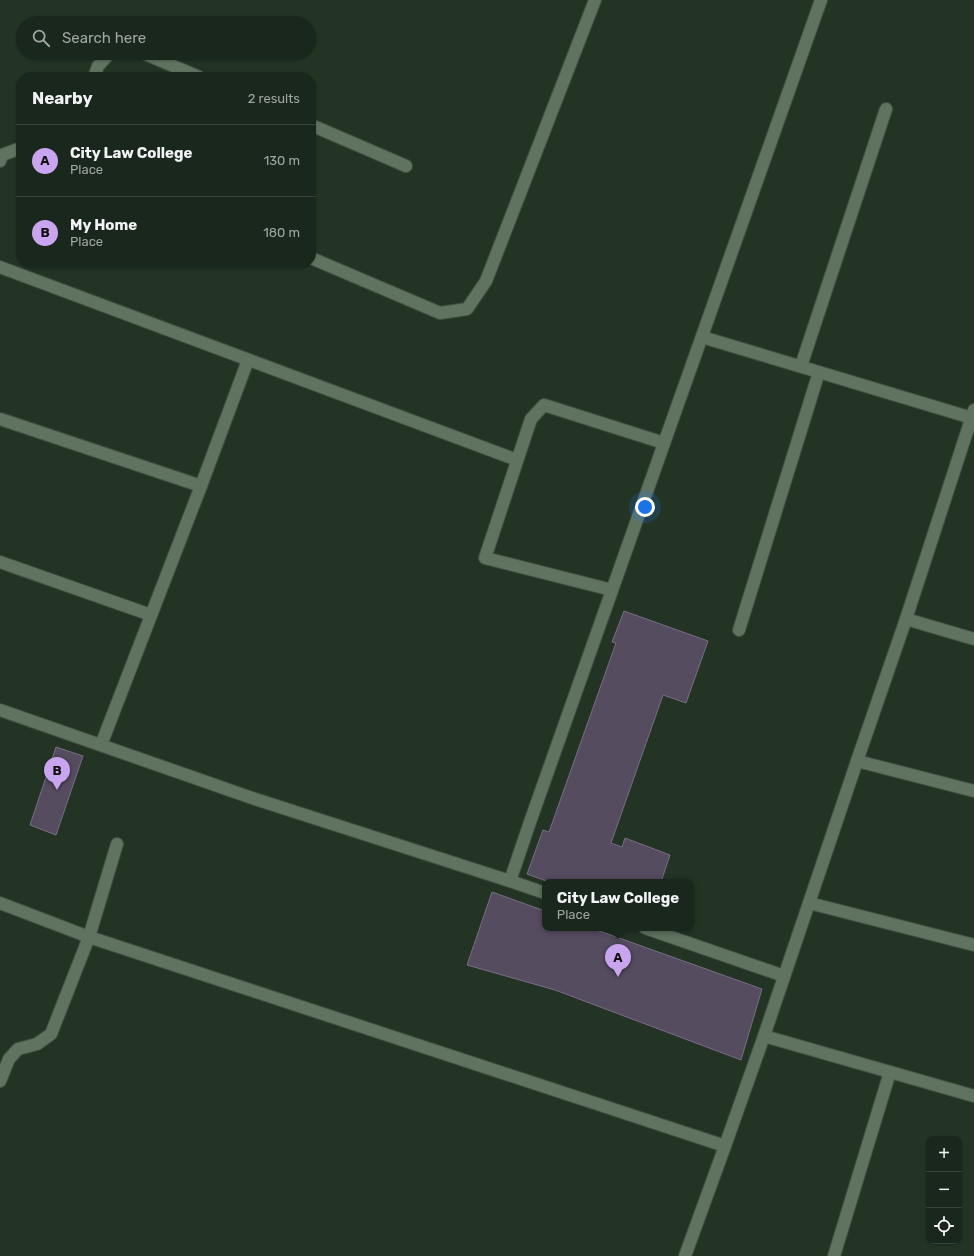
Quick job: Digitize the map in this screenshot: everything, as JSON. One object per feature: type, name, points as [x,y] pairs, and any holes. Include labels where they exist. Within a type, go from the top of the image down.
[{"type":"street","points":[[316,260],[440,313],[467,309],[486,281],[594,0]]},
{"type":"street","points":[[510,881],[821,0]]},
{"type":"street","points":[[96,72],[98,66],[104,60]]},
{"type":"street","points":[[160,60],[188,72]]},
{"type":"street","points":[[801,366],[886,109]]},
{"type":"street","points":[[316,127],[406,166]]},
{"type":"street","points":[[0,161],[2,155],[16,150]]},
{"type":"street","points":[[0,267],[517,460]]},
{"type":"street","points":[[685,1256],[764,1036],[856,761],[906,620],[973,414],[819,372],[702,337]]},
{"type":"street","points":[[101,745],[248,360]]},
{"type":"street","points":[[739,630],[819,372]]},
{"type":"street","points":[[612,590],[485,558],[531,419],[544,405],[664,443]]},
{"type":"street","points":[[0,419],[201,486]]},
{"type":"street","points":[[0,562],[151,615]]},
{"type":"street","points":[[906,620],[974,639]]},
{"type":"street","points":[[0,710],[256,799],[542,892]]},
{"type":"street","points":[[856,761],[974,792]]},
{"type":"street","points":[[0,1081],[9,1059],[18,1050],[37,1044],[51,1034],[89,937],[117,844]]},
{"type":"street","points":[[0,903],[89,937],[725,1146]]},
{"type":"street","points":[[809,903],[974,946]]},
{"type":"street","points":[[654,931],[784,976]]},
{"type":"street","points":[[764,1036],[974,1096]]},
{"type":"street","points":[[834,1256],[890,1072]]},
{"type":"building","points":[[624,611],[708,641],[686,703],[663,695],[611,843],[622,847],[625,838],[670,855],[662,879],[542,879],[527,874],[543,830],[549,832],[616,643],[612,642]]},
{"type":"building","points":[[56,747],[83,756],[56,835],[30,825]]},
{"type":"building","points":[[492,892],[542,910],[542,931],[599,931],[762,989],[741,1060],[555,990],[467,965]]},
{"type":"place","name":"My Home","points":[[57,790]]},
{"type":"place","name":"City Law College","points":[[618,977]]}]
